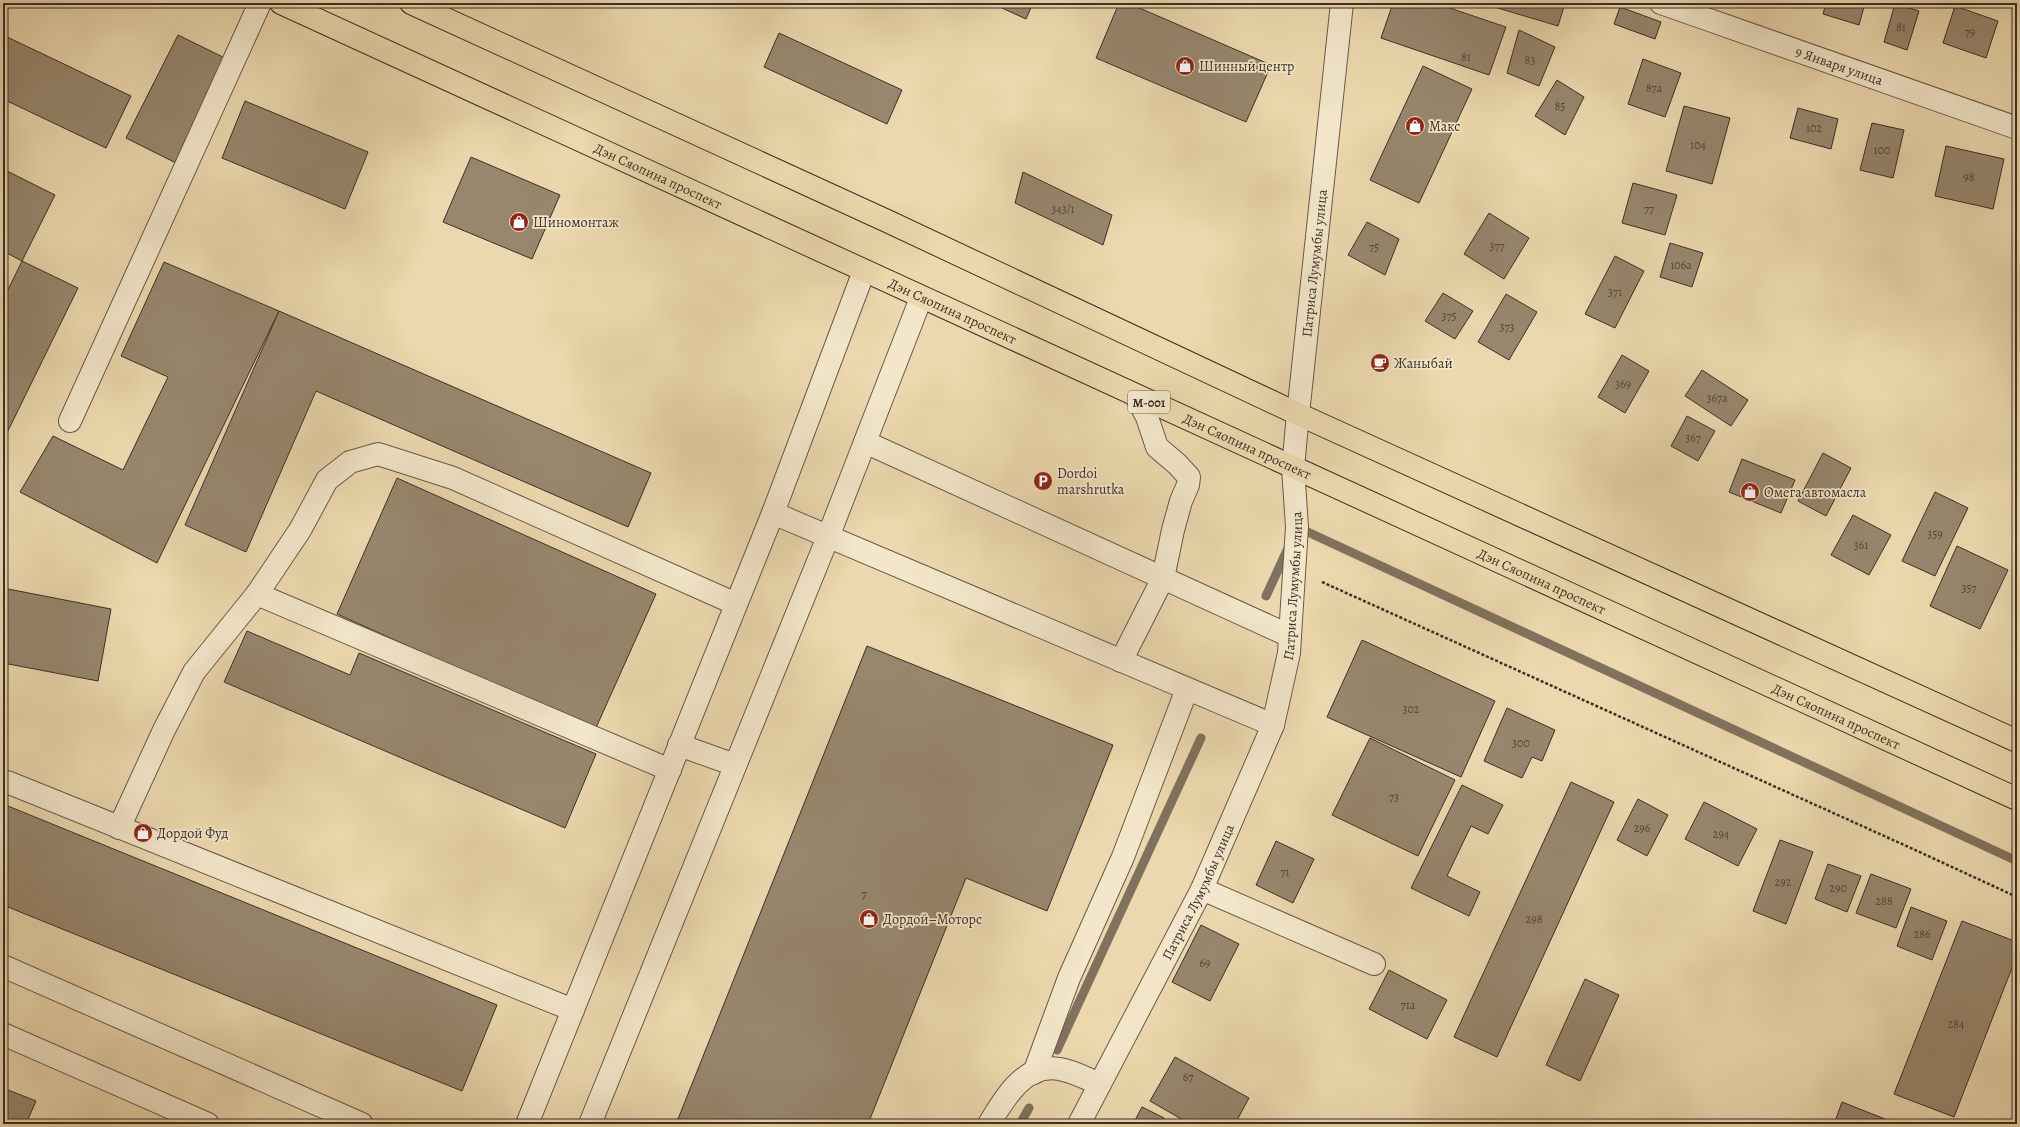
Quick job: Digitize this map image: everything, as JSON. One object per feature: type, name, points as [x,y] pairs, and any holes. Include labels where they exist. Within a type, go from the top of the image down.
[{"type":"main road","name":"Дэн Сяопина проспект","points":[[281,3],[921,298],[2017,799]]},
{"type":"main road","points":[[411,3],[887,221],[1298,414],[2017,741]]},
{"type":"street","points":[[70,421],[260,3]]},
{"type":"street","name":"Патриса Лумумбы улица","points":[[1079,1124],[1202,890],[1273,725],[1289,653],[1296,571],[1297,527],[1293,468],[1342,3]]},
{"type":"street","name":"9 Января улица","points":[[1661,3],[2017,128]]},
{"type":"street","points":[[527,1124],[772,513],[864,271]]},
{"type":"street","points":[[590,1124],[828,537],[921,298]]},
{"type":"street","points":[[1121,661],[1163,578],[1173,530],[1181,501],[1188,485],[1189,477],[1178,464],[1157,447],[1147,417],[1136,396]]},
{"type":"street","points":[[865,442],[1290,636]]},
{"type":"street","points":[[119,828],[164,730],[194,672],[256,594],[300,530],[327,480],[350,462],[378,454],[453,478],[736,604]]},
{"type":"street","points":[[772,513],[1273,725]]},
{"type":"street","points":[[256,594],[670,770]]},
{"type":"street","points":[[1034,1073],[1069,978],[1123,857],[1187,689]]},
{"type":"street","points":[[680,745],[735,765]]},
{"type":"street","points":[[3,783],[7,782],[573,1010]]},
{"type":"street","points":[[1202,890],[1374,964]]},
{"type":"street","points":[[3,966],[362,1124]]},
{"type":"street","points":[[3,1034],[208,1124]]},
{"type":"street","points":[[989,1124],[1006,1094],[1017,1083],[1034,1073],[1046,1069],[1059,1069],[1100,1084]]},
{"type":"path","points":[[1296,571],[2017,897]]},
{"type":"building","points":[[991,3],[1033,3],[1026,19]]},
{"type":"building","points":[[1119,3],[1128,3],[1271,65],[1246,122],[1096,58]]},
{"type":"building","points":[[1393,3],[1435,3],[1506,27],[1489,75],[1381,38]]},
{"type":"building","points":[[1481,3],[1565,3],[1558,26]]},
{"type":"building","points":[[1788,3],[1804,3],[1803,7]]},
{"type":"building","points":[[1826,3],[1865,3],[1859,25],[1823,14]]},
{"type":"building","points":[[1895,4],[1919,11],[1907,50],[1884,42]]},
{"type":"building","points":[[1955,6],[1998,21],[1986,58],[1943,43]]},
{"type":"building","points":[[1620,7],[1661,22],[1655,39],[1614,24]]},
{"type":"building","points":[[1519,30],[1555,47],[1539,86],[1507,73]]},
{"type":"building","points":[[779,33],[902,90],[887,124],[764,67]]},
{"type":"building","points":[[3,35],[131,96],[106,148],[3,99]]},
{"type":"building","points":[[178,35],[227,59],[176,163],[126,138]]},
{"type":"building","points":[[1643,59],[1681,73],[1665,117],[1628,104]]},
{"type":"building","points":[[1423,66],[1472,89],[1419,203],[1370,180]]},
{"type":"building","points":[[1557,80],[1584,97],[1565,135],[1535,116]]},
{"type":"building","points":[[245,101],[368,152],[345,209],[222,158]]},
{"type":"building","points":[[1684,106],[1730,118],[1712,184],[1666,171]]},
{"type":"building","points":[[1798,108],[1838,119],[1831,149],[1790,138]]},
{"type":"building","points":[[1872,123],[1904,130],[1893,178],[1860,170]]},
{"type":"building","points":[[1946,146],[2004,159],[1993,209],[1935,196]]},
{"type":"building","points":[[471,157],[560,195],[532,259],[443,222]]},
{"type":"building","points":[[3,169],[55,195],[22,261],[3,251]]},
{"type":"building","points":[[1023,172],[1112,215],[1103,245],[1015,203]]},
{"type":"building","points":[[1633,183],[1677,195],[1665,235],[1622,223]]},
{"type":"building","points":[[1489,213],[1529,238],[1504,279],[1464,254]]},
{"type":"building","points":[[1367,222],[1399,239],[1385,275],[1348,255]]},
{"type":"building","points":[[1670,243],[1703,253],[1692,287],[1660,277]]},
{"type":"building","points":[[1615,256],[1644,271],[1615,328],[1585,314]]},
{"type":"building","points":[[22,261],[78,288],[3,441],[3,300]]},
{"type":"building","points":[[164,262],[279,311],[157,563],[20,492],[53,436],[123,470],[168,377],[121,356]]},
{"type":"building","points":[[1443,293],[1473,311],[1455,339],[1425,321]]},
{"type":"building","points":[[1506,294],[1537,312],[1509,360],[1478,342]]},
{"type":"building","points":[[279,311],[651,473],[628,527],[316,391],[246,552],[185,525]]},
{"type":"building","points":[[1622,355],[1649,371],[1625,413],[1598,397]]},
{"type":"building","points":[[1702,370],[1748,400],[1731,426],[1685,396]]},
{"type":"building","points":[[1687,416],[1715,431],[1698,461],[1671,446]]},
{"type":"building","points":[[1823,453],[1851,468],[1826,516],[1798,501]]},
{"type":"building","points":[[1742,459],[1795,480],[1781,513],[1729,492]]},
{"type":"building","points":[[397,478],[656,594],[595,730],[337,614]]},
{"type":"building","points":[[1935,492],[1968,508],[1935,576],[1902,561]]},
{"type":"building","points":[[1853,515],[1891,535],[1869,575],[1831,555]]},
{"type":"building","points":[[1957,546],[2008,570],[1980,629],[1930,606]]},
{"type":"building","points":[[3,588],[111,609],[98,681],[3,663]]},
{"type":"building","points":[[247,631],[350,675],[359,653],[596,754],[565,828],[224,682]]},
{"type":"building","points":[[1362,640],[1495,701],[1461,777],[1327,717]]},
{"type":"building","points":[[867,646],[1113,745],[1047,911],[966,878],[868,1124],[676,1124]]},
{"type":"building","points":[[1507,708],[1555,730],[1542,761],[1532,757],[1522,778],[1484,761]]},
{"type":"building","points":[[1370,738],[1455,780],[1418,856],[1332,815]]},
{"type":"building","points":[[1571,782],[1614,802],[1497,1057],[1454,1037]]},
{"type":"building","points":[[1462,785],[1503,805],[1488,834],[1471,826],[1447,876],[1480,892],[1469,916],[1411,888]]},
{"type":"building","points":[[1638,799],[1668,815],[1647,856],[1617,840]]},
{"type":"building","points":[[1704,802],[1757,829],[1738,866],[1685,839]]},
{"type":"building","points":[[3,804],[497,1005],[462,1091],[3,905]]},
{"type":"building","points":[[1780,840],[1813,852],[1786,924],[1753,911]]},
{"type":"building","points":[[1276,841],[1314,859],[1293,903],[1256,885]]},
{"type":"building","points":[[1828,864],[1861,876],[1847,912],[1815,899]]},
{"type":"building","points":[[1871,874],[1911,889],[1896,928],[1856,913]]},
{"type":"building","points":[[1911,907],[1947,921],[1932,960],[1897,946]]},
{"type":"building","points":[[1962,921],[2017,942],[2017,955],[1954,1117],[1894,1094]]},
{"type":"building","points":[[1201,925],[1239,944],[1210,1001],[1172,982]]},
{"type":"building","points":[[1389,970],[1447,1000],[1427,1039],[1369,1009]]},
{"type":"building","points":[[1585,979],[1619,995],[1580,1081],[1546,1065]]},
{"type":"building","points":[[1175,1057],[1249,1098],[1235,1124],[1190,1124],[1150,1101]]},
{"type":"building","points":[[3,1088],[36,1101],[26,1124],[3,1124]]},
{"type":"building","points":[[1842,1102],[1885,1119],[1883,1124],[1834,1124]]},
{"type":"building","points":[[1142,1107],[1164,1118],[1162,1124],[1133,1124]]},
{"type":"waterway","points":[[1297,527],[2017,861]]},
{"type":"waterway","points":[[1266,596],[1289,546]]},
{"type":"waterway","points":[[1057,1050],[1201,738]]},
{"type":"waterway","points":[[1020,1124],[1029,1108]]},
{"type":"place","name":"Шинный центр","points":[[1185,66]]},
{"type":"place","name":"Макс","points":[[1415,126]]},
{"type":"place","name":"Шиномонтаж","points":[[519,222]]},
{"type":"place","name":"Жаныбай","points":[[1380,363]]},
{"type":"place","name":"Dordoi marshrutka","points":[[1043,481]]},
{"type":"place","name":"Омега автомасла","points":[[1750,492]]},
{"type":"place","name":"Дордой Фуд","points":[[143,833]]},
{"type":"place","name":"Дордой–Моторс","points":[[869,919]]}]
